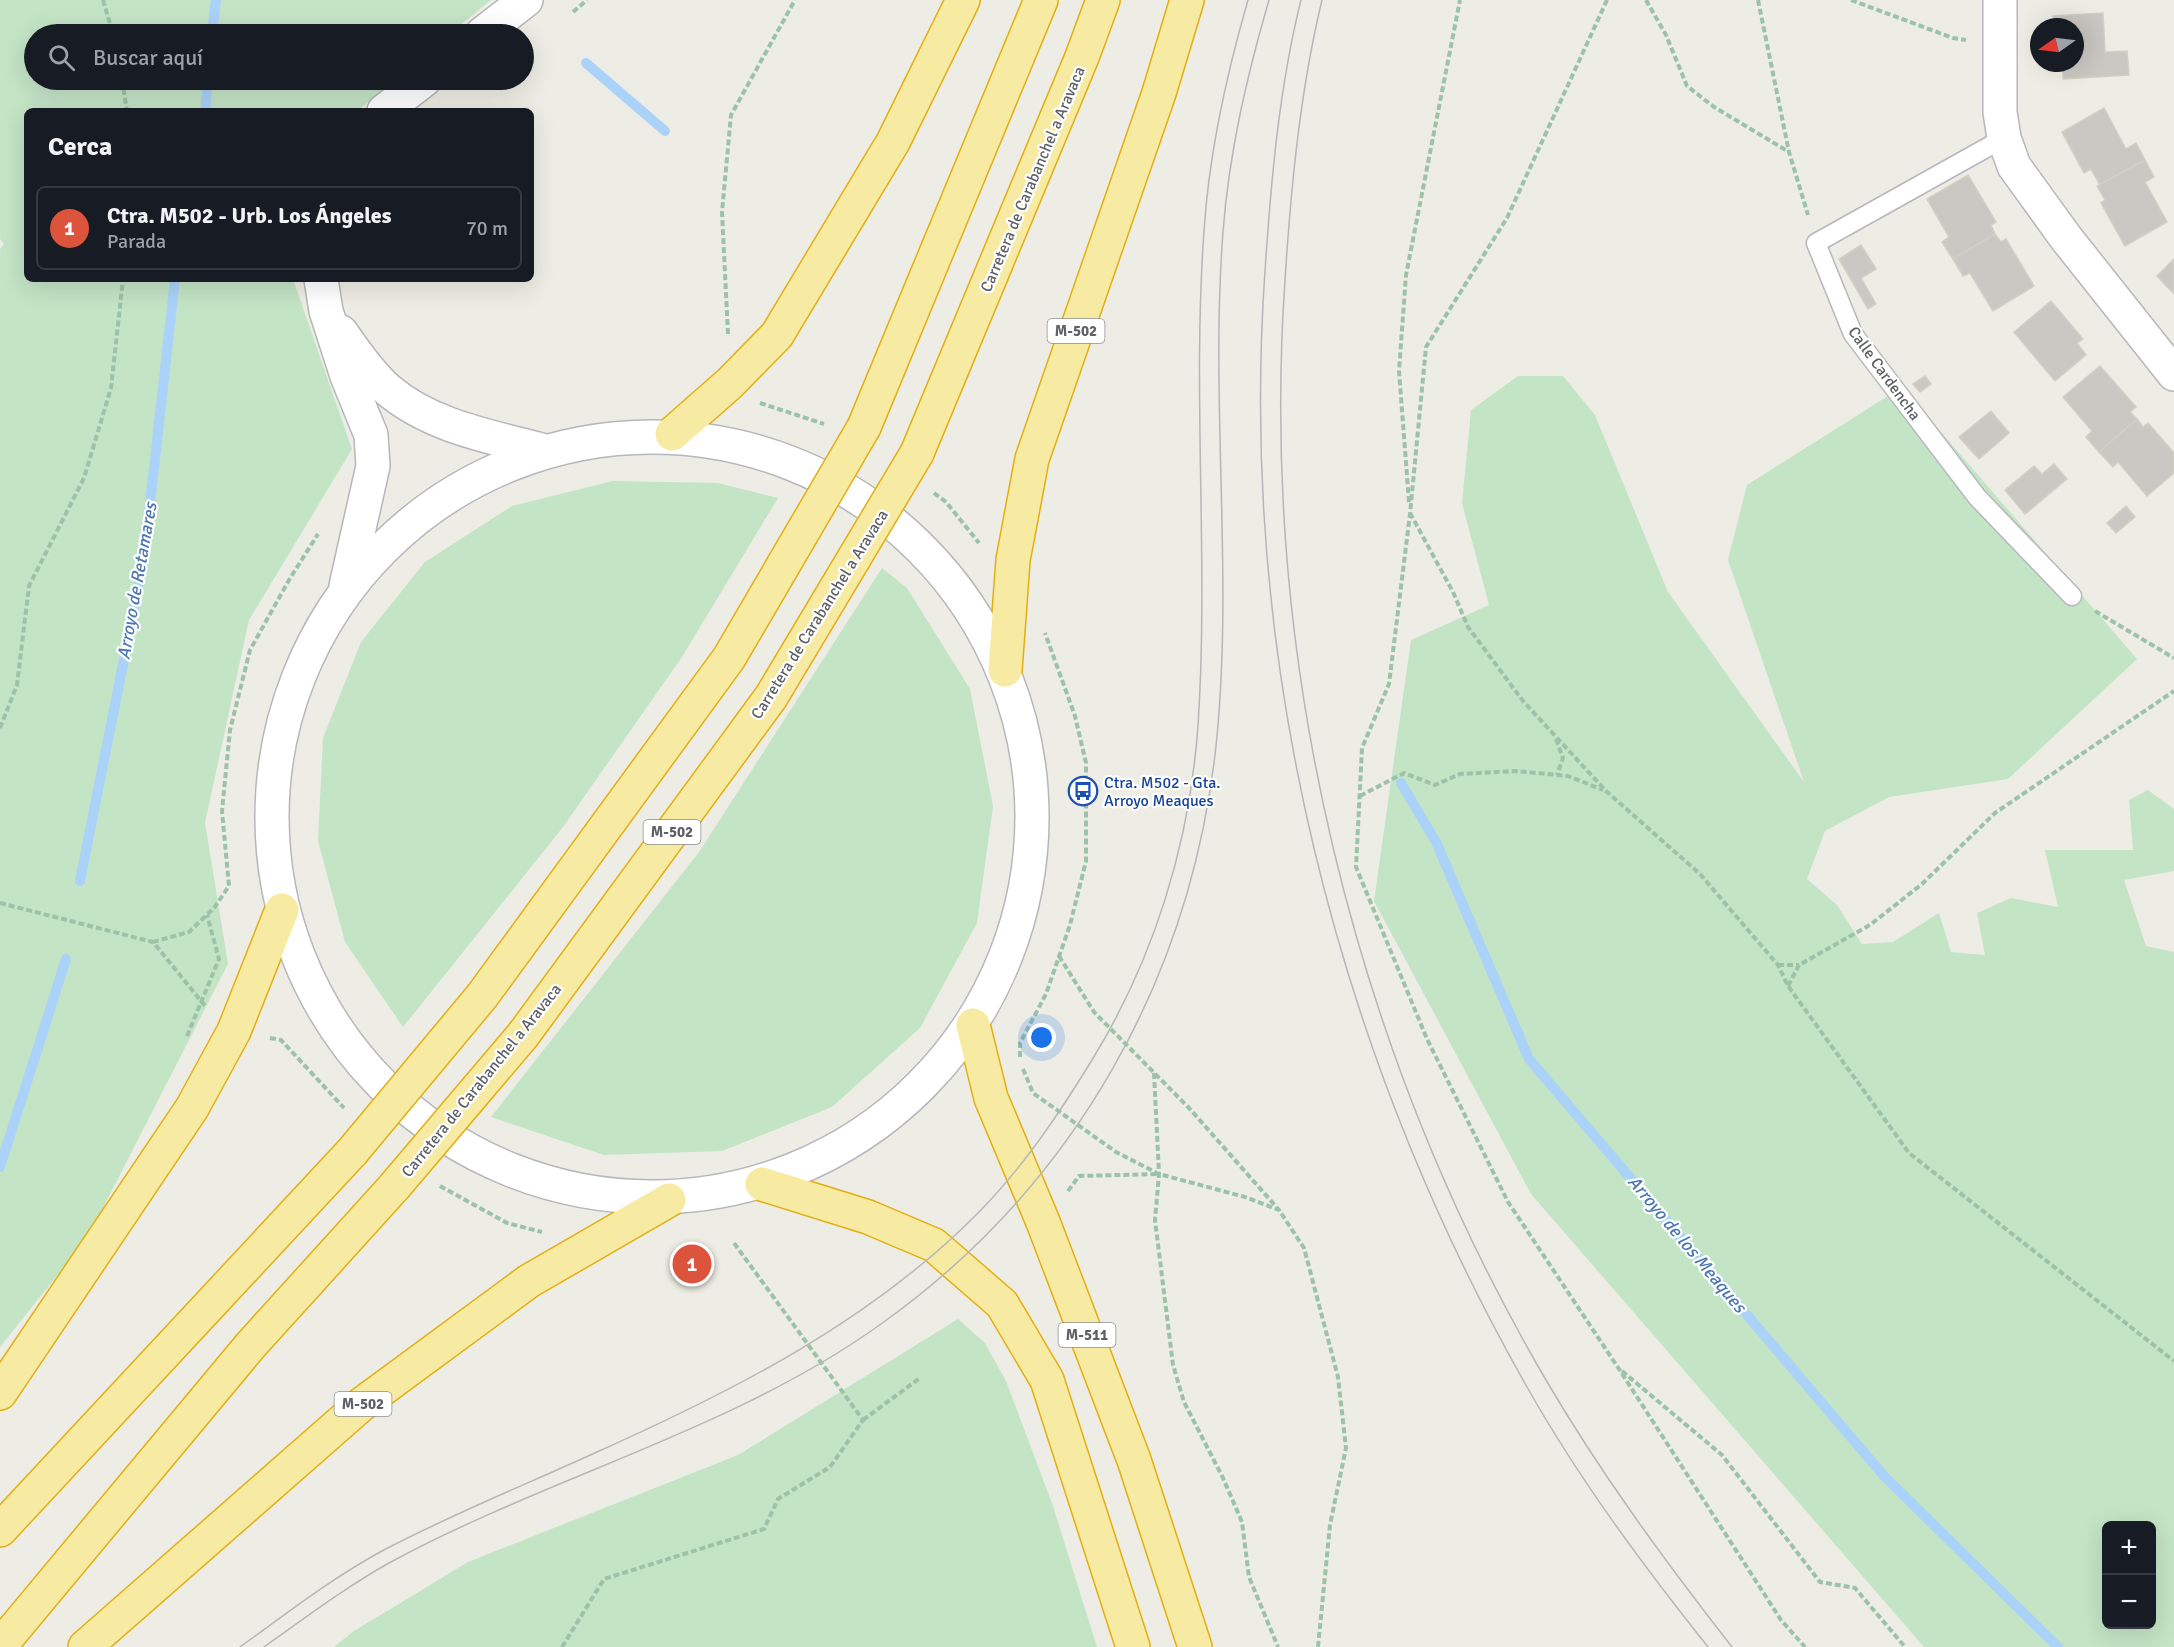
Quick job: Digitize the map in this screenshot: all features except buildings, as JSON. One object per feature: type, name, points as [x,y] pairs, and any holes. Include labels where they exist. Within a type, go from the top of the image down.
[{"type":"highway","points":[[672,434],[730,383],[777,335],[893,142],[963,0]]},
{"type":"highway","points":[[0,1530],[352,1152],[482,996],[729,658],[864,427],[1041,0]]},
{"type":"highway","name":"Carretera de Carabanchel a Aravaca","points":[[0,1646],[250,1346],[394,1187],[523,1035],[771,697],[917,453],[1082,57],[1103,0]]},
{"type":"highway","name":"M-502","points":[[1005,670],[1013,560],[1032,459],[1159,93],[1187,0]]},
{"type":"highway","points":[[0,1393],[192,1108],[234,1031],[282,910]]},
{"type":"highway","name":"M-511","points":[[973,1025],[991,1098],[1043,1222],[1134,1460],[1195,1647]]},
{"type":"highway","points":[[762,1184],[868,1217],[934,1245],[1002,1304],[1047,1380],[1133,1647]]},
{"type":"highway","name":"M-502","points":[[85,1647],[362,1404],[530,1281],[669,1200]]},
{"type":"street","points":[[495,24],[526,0]]},
{"type":"street","points":[[2000,0],[2000,112],[2004,138],[2014,166],[2066,238],[2174,374]]},
{"type":"street","points":[[388,108],[411,90]]},
{"type":"street","points":[[321,282],[326,311],[347,376],[371,435],[373,466],[346,588]]},
{"type":"street","points":[[326,311],[350,346],[387,389],[422,413],[461,429],[541,450]]},
{"type":"street","points":[[672,434],[810,468],[927,550],[1005,670],[1025,733],[1034,800],[1030,879],[1009,955],[973,1025],[881,1124],[762,1184],[669,1200],[565,1190],[468,1152],[385,1089],[321,1007],[282,910],[271,812],[284,713],[309,648],[346,588],[401,528],[467,481],[541,450],[606,436],[672,434]]},
{"type":"lane","points":[[1816,243],[2004,138]]},
{"type":"lane","name":"Calle Cardencha","points":[[1816,243],[1853,334],[1977,497],[2072,596]]},
{"type":"path","points":[[103,0],[110,24]]},
{"type":"path","points":[[573,12],[587,0]]},
{"type":"path","points":[[729,343],[722,212],[731,115],[785,12],[795,0]]},
{"type":"path","points":[[1460,0],[1407,275],[1399,371],[1410,514],[1453,592],[1468,627],[1524,701],[1606,791],[1700,874],[1778,965],[1788,986],[1909,1153],[2174,1361]]},
{"type":"path","points":[[1607,0],[1507,218],[1426,347],[1410,514],[1389,684],[1362,748],[1356,867],[1427,1039],[1508,1202],[1781,1620],[1805,1647]]},
{"type":"path","points":[[1646,0],[1666,35],[1687,86],[1714,107],[1789,152]]},
{"type":"path","points":[[1758,0],[1789,152],[1816,243]]},
{"type":"path","points":[[1851,0],[1953,38],[2000,45]]},
{"type":"path","points":[[124,90],[127,108]]},
{"type":"path","points":[[0,728],[17,685],[29,586],[84,478],[111,388],[123,282]]},
{"type":"path","points":[[0,903],[153,942],[189,932],[207,915],[229,886],[222,811],[230,730],[250,650],[323,525]]},
{"type":"path","points":[[2072,596],[2174,658]]},
{"type":"path","points":[[1043,625],[1075,716],[1086,763],[1086,861],[1070,925],[1046,994],[1020,1042],[1020,1060],[1033,1093],[1116,1152],[1159,1174],[1245,1197],[1279,1210]]},
{"type":"path","points":[[1778,965],[1799,965],[1870,925],[1922,884],[1995,813],[2174,691]]},
{"type":"path","points":[[1553,733],[1563,758],[1557,775]]},
{"type":"path","points":[[1359,796],[1404,773],[1435,785],[1460,774],[1516,771],[1568,776],[1606,791]]},
{"type":"path","points":[[202,1003],[219,958],[207,915]]},
{"type":"path","points":[[153,942],[202,1003],[234,1031]]},
{"type":"path","points":[[1059,956],[1094,1012],[1154,1073],[1279,1210],[1304,1248],[1338,1377],[1346,1448],[1330,1525],[1318,1647]]},
{"type":"path","points":[[1788,986],[1799,965]]},
{"type":"path","points":[[1154,1073],[1159,1174],[1155,1220],[1173,1365],[1184,1402],[1223,1478],[1242,1522],[1249,1577],[1278,1647]]},
{"type":"path","points":[[1043,1222],[1079,1176],[1159,1174]]},
{"type":"path","points":[[734,1243],[863,1420]]},
{"type":"path","points":[[1619,1369],[1722,1455],[1820,1582],[1855,1588],[1905,1647]]},
{"type":"path","points":[[562,1647],[604,1579],[764,1529],[778,1499],[830,1467],[863,1420],[920,1378]]},
{"type":"green space","points":[[0,0],[491,0],[461,24],[24,24],[24,90],[383,90],[361,108],[24,108],[24,282],[294,282],[352,449],[249,620],[205,823],[228,964],[88,1237],[0,1347],[0,249],[4,244],[0,239]]},
{"type":"green space","points":[[1518,376],[1563,376],[1595,415],[1668,592],[1804,782],[1728,560],[1747,485],[1902,387],[2137,659],[2008,779],[1889,797],[1825,831],[1807,879],[1837,905],[1862,944],[1893,942],[1939,913],[1951,952],[1985,955],[1977,913],[2011,898],[2058,907],[2045,850],[2133,850],[2129,800],[2148,790],[2174,809],[2174,871],[2124,880],[2146,946],[2174,952],[2174,1647],[1924,1647],[1531,1194],[1374,901],[1411,640],[1489,605],[1462,503],[1471,410]]},
{"type":"green space","points":[[613,481],[718,483],[778,498],[682,657],[563,827],[403,1027],[345,942],[318,841],[323,738],[361,642],[425,562],[512,506]]},
{"type":"green space","points":[[882,568],[907,588],[970,689],[993,806],[977,923],[920,1028],[832,1107],[722,1151],[604,1155],[491,1117],[699,852]]},
{"type":"green space","points":[[958,1319],[985,1343],[1006,1381],[1053,1506],[1097,1647],[334,1647],[354,1631],[468,1562],[738,1455]]},
{"type":"waterway","name":"Arroyo de Retamares","points":[[213,24],[216,0]]},
{"type":"waterway","name":"Arroyo de los Meaques","points":[[586,63],[665,131]]},
{"type":"waterway","name":"Arroyo de Retamares","points":[[205,108],[207,90]]},
{"type":"waterway","name":"Arroyo de Retamares","points":[[80,881],[144,558],[175,282]]},
{"type":"waterway","name":"Arroyo de los Meaques","points":[[1401,783],[1436,842],[1529,1059],[1884,1476],[2058,1647]]},
{"type":"waterway","name":"Arroyo de Retamares","points":[[0,1167],[66,959]]},
{"type":"tram line","points":[[240,1647],[327,1585],[408,1537],[699,1404],[798,1351],[846,1321],[936,1253],[994,1197],[1039,1140],[1092,1060],[1134,982],[1151,941],[1177,856],[1194,769],[1201,663],[1200,355],[1206,202],[1220,114],[1248,0]]},
{"type":"tram line","points":[[264,1647],[341,1592],[389,1563],[512,1504],[702,1424],[764,1394],[824,1361],[881,1324],[950,1269],[1013,1207],[1067,1140],[1114,1067],[1152,990],[1182,909],[1204,824],[1217,736],[1223,610],[1219,358],[1223,232],[1240,114],[1269,0]]},
{"type":"tram line","points":[[1301,0],[1287,67],[1273,169],[1265,271],[1261,416],[1268,562],[1285,705],[1314,848],[1353,988],[1401,1125],[1460,1258],[1527,1387],[1568,1455],[1635,1553],[1708,1647]]},
{"type":"tram line","points":[[1322,0],[1302,104],[1290,210],[1285,280],[1281,423],[1288,566],[1305,708],[1333,849],[1372,987],[1420,1122],[1478,1254],[1567,1415],[1658,1550],[1732,1647]]},
{"type":"place","name":"Ctra. M502 - Gta. Arroyo Meaques","points":[[1083,791]]},
{"type":"place","name":"Ctra. M502 - Urb. Los Ángeles","points":[[692,1264]]}]
